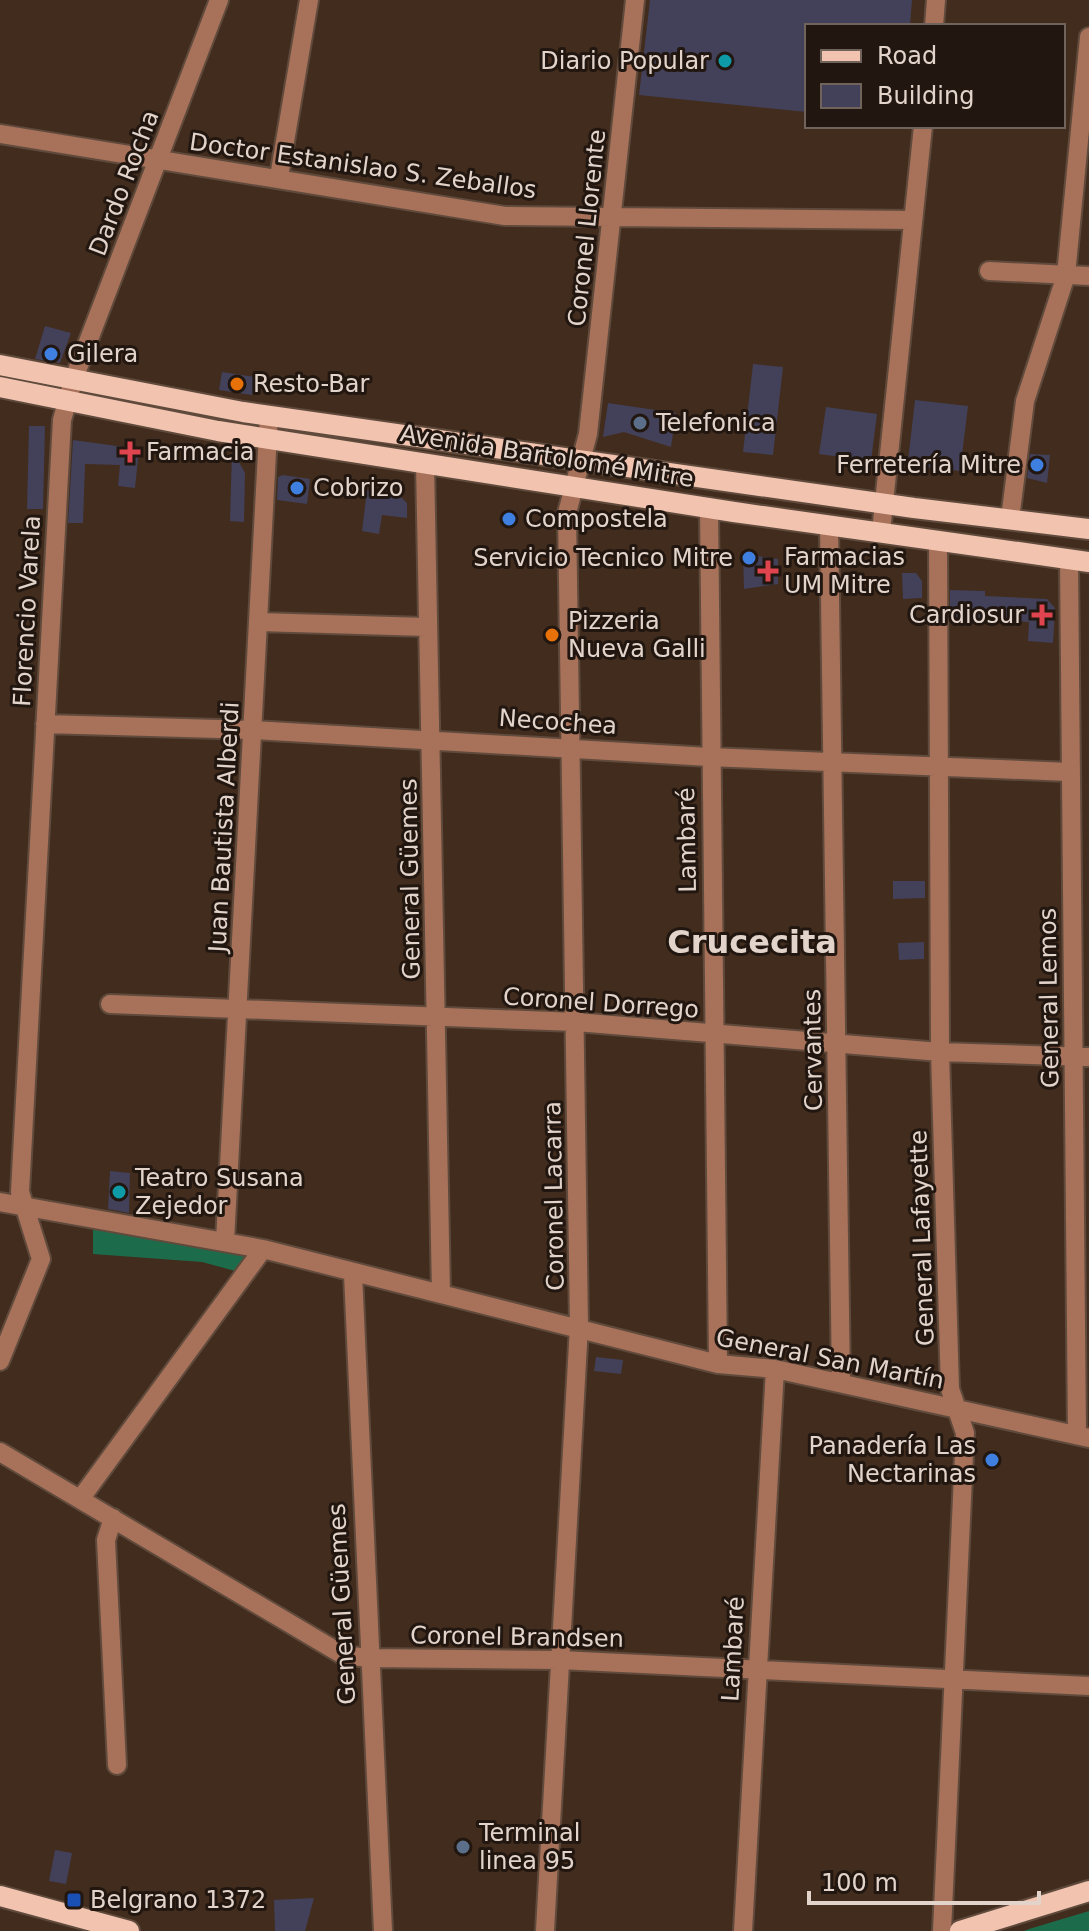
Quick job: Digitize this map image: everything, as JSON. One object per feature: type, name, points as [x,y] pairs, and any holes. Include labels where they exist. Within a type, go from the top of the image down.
[{"type":"main road","name":"Avenida Bartolomé Mitre","points":[[0,365],[149,419],[573,487],[1079,561]]},
{"type":"main road","name":"Avenida Bartolomé Mitre","points":[[0,387],[70,391],[269,415],[580,461],[1089,529]]},
{"type":"main road","points":[[960,1931],[1089,1891]]},
{"type":"main road","points":[[0,1896],[129,1931]]},
{"type":"street","name":"Dardo Rocha","points":[[70,391],[219,0]]},
{"type":"street","points":[[279,177],[309,0]]},
{"type":"street","name":"Coronel Llorente","points":[[580,461],[588,434],[635,0]]},
{"type":"street","points":[[934,24],[936,0]]},
{"type":"street","points":[[1010,519],[1025,401],[1066,275],[1089,37]]},
{"type":"street","points":[[881,532],[923,128]]},
{"type":"street","name":"Doctor Estanislao S. Zeballos","points":[[0,134],[505,216],[913,220]]},
{"type":"street","points":[[989,271],[1089,276]]},
{"type":"street","name":"Florencio Varela","points":[[0,1361],[41,1259],[22,1206],[62,420],[70,391]]},
{"type":"street","name":"Juan Bautista Alberdi","points":[[225,1241],[269,415]]},
{"type":"street","name":"Coronel Lacarra","points":[[545,1931],[579,1326],[567,513],[580,461]]},
{"type":"street","name":"General Güemes","points":[[425,463],[441,1293]]},
{"type":"street","name":"Lambaré","points":[[709,507],[709,757],[718,1364]]},
{"type":"street","name":"Cervantes","points":[[829,525],[841,1383]]},
{"type":"street","name":"General Lafayette","points":[[938,540],[940,1052],[950,1389],[965,1433],[951,1680],[942,1931]]},
{"type":"street","name":"General Lemos","points":[[1079,561],[1069,772],[1081,1057],[1083,1437]]},
{"type":"street","points":[[259,622],[426,627]]},
{"type":"street","name":"Necochea","points":[[45,724],[253,730],[709,757],[939,764],[1069,772]]},
{"type":"street","name":"Coronel Dorrego","points":[[110,1004],[576,1022],[940,1052],[1081,1057]]},
{"type":"street","name":"General San Martín","points":[[0,1202],[263,1249],[353,1274],[579,1326],[718,1364],[775,1369],[1083,1437]]},
{"type":"street","points":[[81,1498],[263,1249]]},
{"type":"street","name":"General Güemes","points":[[353,1274],[383,1931]]},
{"type":"street","name":"Lambaré","points":[[743,1931],[755,1669],[775,1369]]},
{"type":"street","name":"Coronel Brandsen","points":[[0,1452],[338,1653],[369,1658],[560,1660],[1089,1686]]},
{"type":"street","points":[[113,1518],[106,1540],[117,1765]]},
{"type":"green space","points":[[93,1226],[244,1251],[248,1260],[239,1272],[202,1262],[93,1254]]},
{"type":"green space","points":[[1089,1911],[1089,1931],[1024,1931],[1029,1929]]},
{"type":"building","name":"Diario Popular","points":[[650,0],[912,0],[910,24],[805,24],[805,112],[639,95]]},
{"type":"building","points":[[45,326],[71,333],[60,363],[35,359]]},
{"type":"building","points":[[753,364],[783,367],[773,455],[743,452]]},
{"type":"building","name":"Resto-Bar","points":[[222,372],[255,377],[252,395],[219,390]]},
{"type":"building","points":[[915,400],[968,406],[960,471],[914,466],[908,461]]},
{"type":"building","name":"Telefonica","points":[[608,403],[676,413],[671,447],[624,432],[603,437]]},
{"type":"building","points":[[826,407],[877,414],[871,461],[819,454]]},
{"type":"building","points":[[29,426],[45,426],[43,509],[27,509]]},
{"type":"building","points":[[73,440],[139,449],[135,488],[118,486],[120,465],[85,464],[83,523],[68,523]]},
{"type":"building","points":[[232,449],[245,473],[244,522],[230,521]]},
{"type":"building","name":"Ferretería Mitre","points":[[1030,454],[1050,455],[1047,483],[1027,478]]},
{"type":"building","points":[[278,477],[310,479],[307,504],[277,500]]},
{"type":"building","points":[[367,490],[400,496],[407,503],[407,518],[382,515],[379,534],[362,531]]},
{"type":"building","points":[[743,554],[778,559],[778,584],[744,589]]},
{"type":"building","points":[[902,573],[916,573],[922,581],[922,598],[903,599]]},
{"type":"building","points":[[950,590],[985,591],[985,596],[1047,599],[1055,608],[1053,643],[1028,641],[1029,622],[950,617]]},
{"type":"building","points":[[893,881],[925,881],[925,898],[893,899]]},
{"type":"building","points":[[924,942],[924,959],[899,960],[898,943]]},
{"type":"building","name":"Teatro Susana Zejedor","points":[[110,1171],[130,1173],[129,1213],[108,1209]]},
{"type":"building","points":[[596,1357],[623,1360],[621,1374],[594,1371]]},
{"type":"building","points":[[55,1850],[72,1853],[66,1884],[49,1881]]},
{"type":"building","points":[[314,1898],[305,1931],[275,1931],[274,1900]]},
{"type":"place","name":"Diario Popular","points":[[725,61]]},
{"type":"place","name":"Gilera","points":[[51,354]]},
{"type":"place","name":"Resto-Bar","points":[[237,384]]},
{"type":"place","name":"Telefonica","points":[[640,423]]},
{"type":"place","name":"Farmacia","points":[[130,452]]},
{"type":"place","name":"Ferretería Mitre","points":[[1037,465]]},
{"type":"place","name":"Cobrizo","points":[[297,488]]},
{"type":"place","name":"Compostela","points":[[509,519]]},
{"type":"place","name":"Servicio Tecnico Mitre","points":[[749,558]]},
{"type":"place","name":"Farmacias UM Mitre","points":[[768,571]]},
{"type":"place","name":"Cardiosur","points":[[1042,615]]},
{"type":"place","name":"Pizzeria Nueva Galli","points":[[552,635]]},
{"type":"place","name":"Teatro Susana Zejedor","points":[[119,1192]]},
{"type":"place","name":"Panadería Las Nectarinas","points":[[992,1460]]},
{"type":"place","name":"Terminal linea 95","points":[[463,1847]]},
{"type":"place","name":"Belgrano 1372","points":[[74,1900]]},
{"type":"district","name":"Crucecita","points":[[752,942]]}]
